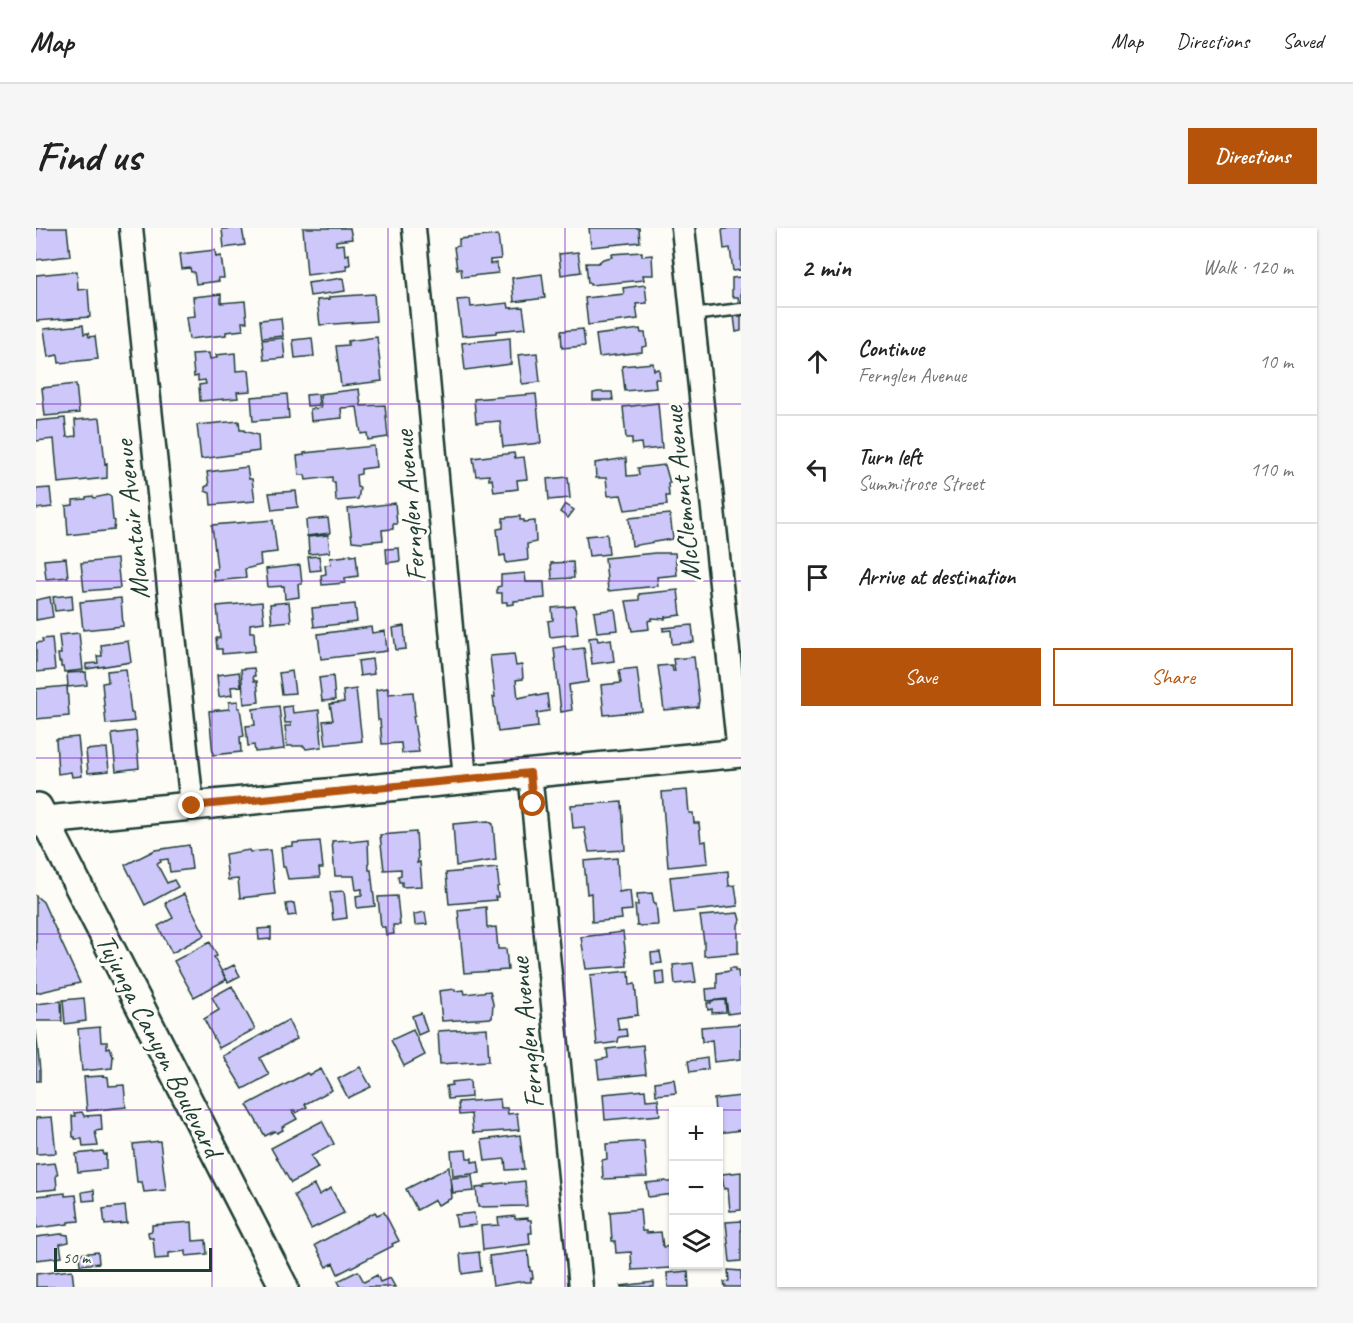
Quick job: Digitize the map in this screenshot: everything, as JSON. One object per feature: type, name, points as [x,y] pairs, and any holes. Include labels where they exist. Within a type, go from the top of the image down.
[{"type":"street","name":"Mountair Avenue","points":[[131,228],[192,806]]},
{"type":"street","name":"Fernglen Avenue","points":[[414,228],[465,779]]},
{"type":"street","name":"McClemont Avenue","points":[[683,228],[740,753]]},
{"type":"street","points":[[39,815],[192,806],[740,753]]},
{"type":"street","name":"Fernglen Avenue","points":[[530,773],[581,1287]]},
{"type":"street","name":"Tujunga Canyon Boulevard","points":[[39,815],[285,1287]]},
{"type":"lane","points":[[692,315],[741,309]]},
{"type":"building","points":[[36,228],[67,228],[70,256],[36,260]]},
{"type":"building","points":[[242,228],[245,245],[224,248],[222,229]]},
{"type":"building","points":[[303,228],[350,228],[352,239],[336,241],[336,245],[344,244],[345,255],[349,254],[350,265],[346,265],[347,270],[307,275]]},
{"type":"building","points":[[589,228],[639,228],[640,242],[591,247]]},
{"type":"building","points":[[741,228],[741,270],[733,271],[730,248],[724,249],[722,230]]},
{"type":"building","points":[[498,235],[501,259],[490,260],[490,264],[497,263],[498,273],[462,277],[461,269],[457,269],[454,247],[459,246],[459,239]]},
{"type":"building","points":[[215,250],[216,257],[221,256],[224,278],[218,278],[219,281],[196,284],[194,272],[191,272],[190,268],[182,269],[180,254]]},
{"type":"building","points":[[578,252],[581,272],[561,275],[559,254]]},
{"type":"building","points":[[642,252],[642,256],[652,255],[653,275],[643,275],[644,280],[590,285],[588,283],[586,263],[598,263],[612,257],[611,254]]},
{"type":"building","points":[[77,271],[78,290],[88,289],[90,317],[36,321],[36,275]]},
{"type":"building","points":[[542,274],[545,298],[514,302],[512,278]]},
{"type":"building","points":[[741,277],[741,305],[739,306],[738,297],[732,297],[732,278]]},
{"type":"building","points":[[343,278],[345,291],[310,296],[308,283]]},
{"type":"building","points":[[645,285],[647,303],[636,304],[638,319],[588,325],[585,298],[624,294],[623,288]]},
{"type":"building","points":[[221,294],[221,303],[245,301],[247,322],[242,322],[243,330],[226,332],[226,335],[189,339],[186,317],[195,316],[193,297]]},
{"type":"building","points":[[374,294],[376,321],[320,325],[317,300]]},
{"type":"building","points":[[470,299],[471,307],[508,303],[509,308],[523,307],[526,328],[462,336],[457,300]]},
{"type":"building","points":[[741,315],[741,331],[736,332],[734,316]]},
{"type":"building","points":[[281,318],[283,336],[262,338],[260,320]]},
{"type":"building","points":[[83,325],[84,334],[88,333],[89,337],[95,336],[98,359],[59,363],[58,355],[48,357],[44,329]]},
{"type":"building","points":[[583,329],[585,346],[562,348],[561,331]]},
{"type":"building","points":[[640,329],[641,333],[645,333],[647,346],[642,347],[642,352],[599,357],[596,335]]},
{"type":"building","points":[[377,337],[382,381],[341,386],[336,346],[348,345],[348,341]]},
{"type":"building","points":[[283,338],[285,358],[264,360],[262,340]]},
{"type":"building","points":[[312,338],[314,356],[295,358],[293,340]]},
{"type":"building","points":[[510,338],[511,364],[465,370],[462,343]]},
{"type":"building","points":[[209,353],[210,359],[217,358],[216,355],[235,353],[236,371],[249,370],[251,391],[237,392],[238,398],[200,401],[199,385],[206,384],[205,380],[198,381],[198,376],[194,377],[192,354]]},
{"type":"building","points":[[537,353],[540,382],[522,384],[518,355]]},
{"type":"building","points":[[653,363],[654,370],[659,369],[660,379],[655,379],[656,388],[625,391],[622,366]]},
{"type":"building","points":[[76,384],[79,413],[45,416],[42,388]]},
{"type":"building","points":[[359,389],[361,406],[385,405],[388,437],[368,440],[367,433],[361,434],[357,407],[341,408],[342,418],[311,421],[310,409],[321,408],[320,394]]},
{"type":"building","points":[[612,392],[613,400],[593,400],[593,393]]},
{"type":"building","points":[[287,394],[289,418],[253,421],[251,397]]},
{"type":"building","points":[[318,394],[319,405],[307,406],[306,395]]},
{"type":"building","points":[[536,394],[541,443],[503,447],[500,421],[476,423],[474,399]]},
{"type":"building","points":[[658,403],[662,448],[642,450],[641,443],[632,444],[632,438],[626,438],[623,407]]},
{"type":"building","points":[[65,418],[67,437],[76,436],[75,420],[100,418],[107,478],[58,483],[54,439],[36,441],[36,421]]},
{"type":"building","points":[[239,421],[240,430],[258,435],[259,451],[201,459],[197,425]]},
{"type":"building","points":[[374,446],[376,467],[361,469],[361,474],[356,475],[357,487],[360,488],[358,499],[336,501],[335,482],[332,482],[332,477],[306,480],[305,475],[299,475],[297,456],[304,455],[304,453]]},
{"type":"building","points":[[514,453],[515,458],[524,457],[527,479],[517,480],[518,489],[494,492],[489,475],[476,476],[473,458]]},
{"type":"building","points":[[626,458],[627,476],[639,475],[638,468],[665,465],[670,483],[668,483],[669,496],[666,496],[667,505],[625,510],[621,495],[608,496],[606,478],[596,478],[595,463]]},
{"type":"building","points":[[247,467],[249,479],[252,479],[255,501],[211,505],[210,493],[205,491],[205,487],[209,485],[207,472]]},
{"type":"building","points":[[568,477],[570,498],[549,500],[547,479]]},
{"type":"building","points":[[50,488],[52,507],[36,509],[36,489]]},
{"type":"building","points":[[296,491],[298,507],[272,510],[269,493]]},
{"type":"building","points":[[108,495],[111,497],[113,520],[115,521],[114,530],[68,535],[66,506],[73,505],[73,500]]},
{"type":"building","points":[[395,503],[397,524],[393,524],[393,529],[382,530],[383,540],[352,541],[348,509]]},
{"type":"building","points":[[565,504],[574,510],[568,518],[560,512]]},
{"type":"building","points":[[670,514],[673,539],[632,546],[629,518]]},
{"type":"building","points":[[520,516],[520,520],[524,522],[535,521],[536,542],[527,544],[528,560],[506,563],[505,555],[500,556],[497,529],[503,528],[503,518]]},
{"type":"building","points":[[328,518],[330,533],[307,536],[306,520]]},
{"type":"building","points":[[273,520],[277,552],[260,554],[261,565],[245,569],[246,578],[214,581],[213,569],[217,569],[212,525]]},
{"type":"building","points":[[607,534],[609,554],[589,556],[586,536]]},
{"type":"building","points":[[328,535],[330,552],[309,554],[308,537]]},
{"type":"building","points":[[399,548],[400,561],[387,563],[386,549]]},
{"type":"building","points":[[675,553],[677,575],[657,577],[658,586],[608,591],[605,558]]},
{"type":"building","points":[[351,554],[351,556],[356,555],[358,576],[345,578],[345,583],[322,585],[321,575],[326,574],[325,565],[331,564],[330,558]]},
{"type":"building","points":[[319,556],[321,570],[310,571],[308,557]]},
{"type":"building","points":[[66,558],[68,577],[46,579],[44,560]]},
{"type":"building","points":[[117,559],[120,588],[84,591],[81,563]]},
{"type":"building","points":[[573,562],[574,578],[552,579],[551,563]]},
{"type":"building","points":[[300,565],[302,584],[298,584],[299,597],[285,599],[284,586],[268,587],[266,569]]},
{"type":"building","points":[[525,573],[526,582],[544,582],[545,598],[514,601],[514,604],[507,605],[507,602],[502,602],[502,593],[497,593],[497,587],[501,586],[501,575]]},
{"type":"building","points":[[678,590],[681,615],[665,617],[665,619],[652,618],[648,621],[649,629],[632,631],[626,601],[639,600],[639,594]]},
{"type":"building","points":[[72,595],[73,609],[55,611],[53,597]]},
{"type":"building","points":[[50,597],[53,617],[36,620],[36,600]]},
{"type":"building","points":[[121,598],[123,626],[83,630],[80,602]]},
{"type":"building","points":[[262,602],[264,622],[250,624],[250,632],[254,632],[255,651],[222,654],[222,649],[217,649],[216,638],[220,638],[217,606]]},
{"type":"building","points":[[289,602],[291,621],[272,623],[270,604]]},
{"type":"building","points":[[355,604],[357,622],[314,627],[312,608]]},
{"type":"building","points":[[575,606],[578,634],[550,637],[548,621],[553,620],[552,608]]},
{"type":"building","points":[[615,609],[618,630],[597,632],[594,612]]},
{"type":"building","points":[[692,625],[694,642],[672,644],[671,630],[663,631],[663,628]]},
{"type":"building","points":[[404,626],[406,649],[396,650],[393,628]]},
{"type":"building","points":[[371,627],[372,633],[385,631],[387,651],[321,659],[318,634]]},
{"type":"building","points":[[79,633],[83,670],[64,672],[59,662],[58,654],[61,654],[59,635]]},
{"type":"building","points":[[597,637],[598,641],[611,639],[614,661],[592,664],[589,638]]},
{"type":"building","points":[[52,638],[55,670],[36,672],[36,643],[43,642],[42,639]]},
{"type":"building","points":[[128,641],[131,662],[86,669],[86,664],[98,663],[97,656],[102,656],[101,645]]},
{"type":"building","points":[[565,646],[566,650],[584,648],[588,682],[569,685],[572,710],[561,712],[554,648]]},
{"type":"building","points":[[514,654],[516,666],[522,665],[523,679],[516,680],[518,698],[547,694],[549,711],[537,713],[538,727],[498,732],[490,656]]},
{"type":"building","points":[[694,657],[698,707],[664,710],[658,666],[672,665],[675,671],[673,659]]},
{"type":"building","points":[[372,659],[374,674],[360,676],[358,661]]},
{"type":"building","points":[[254,668],[255,676],[253,676],[254,681],[257,681],[259,702],[244,704],[241,669]]},
{"type":"building","points":[[637,668],[642,711],[604,715],[601,685],[621,683],[619,670]]},
{"type":"building","points":[[126,669],[134,721],[106,724],[102,683],[108,682],[107,671]]},
{"type":"building","points":[[292,671],[295,693],[282,694],[279,673]]},
{"type":"building","points":[[86,672],[87,685],[68,687],[67,673]]},
{"type":"building","points":[[239,672],[241,686],[231,687],[232,695],[219,697],[217,675]]},
{"type":"building","points":[[333,676],[335,700],[322,701],[319,678]]},
{"type":"building","points":[[67,686],[69,716],[36,719],[36,689]]},
{"type":"building","points":[[388,688],[388,694],[413,692],[415,715],[413,716],[419,752],[402,753],[401,743],[382,744],[376,690]]},
{"type":"building","points":[[356,689],[362,741],[326,745],[323,721],[333,720],[330,704],[344,702],[343,691]]},
{"type":"building","points":[[238,701],[244,736],[240,737],[241,752],[213,755],[209,711],[229,709],[229,702]]},
{"type":"building","points":[[279,706],[284,749],[255,752],[254,745],[248,746],[246,726],[255,725],[253,709]]},
{"type":"building","points":[[292,706],[293,713],[319,710],[321,747],[306,749],[304,746],[287,746],[285,726],[291,726],[291,723],[285,723],[283,707]]},
{"type":"building","points":[[136,731],[139,768],[116,771],[112,734]]},
{"type":"building","points":[[78,737],[82,776],[72,777],[71,772],[58,774],[56,739]]},
{"type":"building","points":[[107,748],[109,771],[88,773],[86,750]]},
{"type":"building","points":[[687,790],[689,813],[693,813],[694,823],[699,823],[701,842],[706,841],[708,863],[668,867],[662,792]]},
{"type":"building","points":[[622,802],[625,850],[589,852],[584,827],[573,828],[571,805]]},
{"type":"building","points":[[488,821],[493,824],[496,860],[456,866],[453,824]]},
{"type":"building","points":[[416,832],[417,863],[420,862],[422,886],[402,887],[398,876],[401,875],[401,869],[384,870],[380,835]]},
{"type":"building","points":[[350,840],[350,842],[368,840],[369,870],[371,870],[375,906],[357,908],[356,896],[362,895],[362,889],[356,890],[354,876],[335,876],[332,841]]},
{"type":"building","points":[[320,841],[323,868],[319,868],[320,877],[288,879],[285,867],[283,867],[281,847],[293,846],[293,843]]},
{"type":"building","points":[[189,845],[192,869],[170,872],[168,859],[160,860],[161,862],[157,864],[167,883],[174,880],[178,887],[145,905],[125,865],[155,850]]},
{"type":"building","points":[[249,850],[250,852],[270,850],[275,894],[240,898],[238,879],[228,880],[225,854]]},
{"type":"building","points":[[617,858],[619,892],[630,890],[632,910],[621,911],[622,919],[592,922],[591,893],[587,894],[584,861]]},
{"type":"building","points":[[497,868],[499,886],[496,900],[449,904],[446,873]]},
{"type":"building","points":[[728,871],[729,886],[735,885],[738,906],[674,913],[670,877]]},
{"type":"building","points":[[344,891],[347,918],[333,920],[330,892]]},
{"type":"building","points":[[652,893],[654,903],[656,903],[658,925],[637,926],[635,905],[638,905],[637,894]]},
{"type":"building","points":[[184,894],[205,935],[172,953],[158,926],[173,918],[165,903]]},
{"type":"building","points":[[36,896],[43,902],[80,983],[36,993]]},
{"type":"building","points":[[397,896],[400,925],[393,925],[394,934],[386,935],[385,927],[381,927],[378,897]]},
{"type":"building","points":[[294,903],[296,915],[288,916],[286,904]]},
{"type":"building","points":[[486,907],[487,928],[496,927],[498,949],[506,949],[508,970],[464,973],[458,910]]},
{"type":"building","points":[[425,912],[427,924],[415,925],[414,914]]},
{"type":"building","points":[[738,913],[740,920],[738,953],[704,956],[700,916]]},
{"type":"building","points":[[271,928],[271,939],[259,940],[258,929]]},
{"type":"building","points":[[623,932],[627,966],[586,969],[581,937]]},
{"type":"building","points":[[210,942],[217,956],[214,957],[226,980],[194,997],[174,961]]},
{"type":"building","points":[[660,952],[662,963],[652,964],[651,953]]},
{"type":"building","points":[[693,963],[696,982],[675,984],[673,965]]},
{"type":"building","points":[[234,965],[240,976],[228,982],[222,971]]},
{"type":"building","points":[[730,968],[735,968],[741,978],[741,1012],[728,1014],[726,999],[707,1001],[706,989],[717,988],[717,973],[730,971]]},
{"type":"building","points":[[629,971],[630,985],[635,984],[638,1015],[617,1018],[619,1030],[626,1029],[627,1036],[619,1037],[618,1042],[597,1045],[590,975]]},
{"type":"building","points":[[664,971],[665,984],[656,985],[655,972]]},
{"type":"building","points":[[232,986],[255,1029],[219,1048],[204,1019],[219,1010],[212,997]]},
{"type":"building","points":[[455,989],[455,991],[464,990],[465,994],[490,991],[493,1004],[492,1018],[442,1021],[439,991]]},
{"type":"building","points":[[84,998],[86,1021],[65,1024],[63,1000]]},
{"type":"building","points":[[725,1000],[726,1012],[712,1013],[712,1009],[708,1010],[707,1003]]},
{"type":"building","points":[[61,1001],[62,1021],[36,1021],[36,1004]]},
{"type":"building","points":[[421,1013],[427,1031],[418,1035],[412,1016]]},
{"type":"building","points":[[288,1020],[297,1039],[260,1058],[269,1075],[243,1089],[223,1056]]},
{"type":"building","points":[[741,1024],[741,1059],[714,1062],[712,1040],[702,1042],[701,1027]]},
{"type":"building","points":[[100,1027],[101,1042],[107,1042],[107,1048],[110,1047],[113,1056],[112,1068],[82,1071],[78,1029]]},
{"type":"building","points":[[487,1028],[489,1061],[440,1064],[438,1031]]},
{"type":"building","points":[[36,1030],[40,1071],[40,1081],[36,1081]]},
{"type":"building","points":[[413,1030],[425,1055],[404,1066],[391,1040]]},
{"type":"building","points":[[643,1045],[646,1074],[599,1079],[597,1060],[608,1058],[607,1049]]},
{"type":"building","points":[[707,1058],[708,1069],[690,1072],[688,1061]]},
{"type":"building","points":[[360,1067],[371,1087],[348,1098],[338,1079]]},
{"type":"building","points":[[321,1069],[332,1090],[305,1104],[307,1107],[296,1113],[292,1111],[297,1119],[282,1127],[283,1130],[265,1136],[247,1105],[307,1073],[309,1075]]},
{"type":"building","points":[[84,1077],[108,1077],[109,1086],[124,1085],[126,1107],[87,1111]]},
{"type":"building","points":[[674,1079],[676,1093],[656,1095],[655,1082]]},
{"type":"building","points":[[470,1080],[471,1097],[448,1099],[446,1086],[452,1085],[452,1082]]},
{"type":"building","points":[[645,1090],[646,1100],[658,1099],[660,1115],[605,1120],[603,1094]]},
{"type":"building","points":[[741,1096],[741,1130],[723,1132],[723,1107],[715,1107],[714,1099]]},
{"type":"building","points":[[500,1099],[501,1108],[507,1108],[508,1114],[517,1113],[519,1130],[473,1133],[471,1114],[459,1115],[458,1102]]},
{"type":"building","points":[[82,1112],[84,1116],[101,1115],[102,1130],[95,1131],[98,1146],[83,1147],[82,1139],[73,1137],[72,1116],[75,1116],[74,1113]]},
{"type":"building","points":[[52,1117],[56,1153],[36,1154],[36,1118]]},
{"type":"building","points":[[322,1121],[334,1144],[311,1156],[318,1168],[291,1183],[271,1148]]},
{"type":"building","points":[[520,1135],[524,1169],[506,1170],[505,1159],[485,1161],[482,1140]]},
{"type":"building","points":[[160,1141],[166,1190],[144,1192],[142,1182],[137,1182],[133,1144]]},
{"type":"building","points":[[644,1141],[647,1177],[603,1179],[602,1160],[607,1159],[606,1144]]},
{"type":"building","points":[[466,1150],[467,1158],[472,1158],[472,1162],[478,1161],[480,1173],[453,1176],[451,1151]]},
{"type":"building","points":[[103,1151],[104,1155],[106,1154],[106,1169],[78,1172],[76,1154]]},
{"type":"building","points":[[55,1163],[58,1175],[56,1175],[57,1189],[36,1191],[36,1165]]},
{"type":"building","points":[[449,1167],[452,1198],[438,1205],[435,1200],[417,1210],[406,1189]]},
{"type":"building","points":[[741,1172],[741,1210],[730,1211],[728,1188],[724,1189],[723,1174]]},
{"type":"building","points":[[472,1176],[474,1191],[453,1193],[451,1178]]},
{"type":"building","points":[[525,1181],[527,1206],[478,1207],[476,1188]]},
{"type":"building","points":[[669,1182],[669,1195],[648,1197],[646,1183]]},
{"type":"building","points":[[314,1185],[319,1195],[331,1188],[344,1213],[311,1229],[294,1195]]},
{"type":"building","points":[[94,1190],[95,1200],[83,1201],[82,1192]]},
{"type":"building","points":[[65,1193],[65,1196],[76,1195],[79,1221],[37,1228],[36,1196]]},
{"type":"building","points":[[125,1206],[127,1223],[105,1225],[103,1209]]},
{"type":"building","points":[[640,1209],[642,1231],[661,1232],[663,1247],[669,1246],[669,1268],[632,1270],[631,1252],[616,1253],[615,1241],[612,1241],[610,1212]]},
{"type":"building","points":[[375,1212],[377,1215],[384,1212],[399,1241],[338,1274],[333,1263],[327,1267],[315,1245]]},
{"type":"building","points":[[474,1213],[476,1225],[457,1227],[455,1215]]},
{"type":"building","points":[[515,1216],[515,1219],[528,1218],[531,1220],[530,1244],[483,1250],[481,1226],[499,1225],[498,1218]]},
{"type":"building","points":[[741,1221],[741,1261],[730,1262],[726,1222]]},
{"type":"building","points":[[192,1222],[193,1241],[206,1240],[207,1254],[186,1256],[186,1251],[169,1253],[169,1258],[155,1259],[153,1238],[149,1238],[148,1232],[152,1231],[152,1225]]},
{"type":"building","points":[[68,1235],[69,1242],[60,1244],[62,1257],[36,1260],[36,1237]]},
{"type":"building","points":[[528,1251],[533,1278],[531,1282],[493,1286],[489,1256]]},
{"type":"building","points":[[98,1252],[99,1263],[80,1265],[79,1254]]},
{"type":"building","points":[[479,1252],[481,1271],[462,1274],[460,1254]]},
{"type":"building","points":[[72,1270],[74,1287],[36,1287],[36,1274]]},
{"type":"building","points":[[728,1270],[741,1271],[741,1287],[725,1287],[724,1282],[729,1281]]},
{"type":"building","points":[[358,1271],[364,1282],[377,1275],[380,1282],[390,1278],[395,1287],[341,1287],[338,1281]]},
{"type":"building","points":[[688,1271],[689,1287],[668,1287],[667,1273]]},
{"type":"building","points":[[654,1282],[654,1287],[621,1287],[621,1286]]},
{"type":"route","points":[[192,806],[530,773],[533,804]]}]
